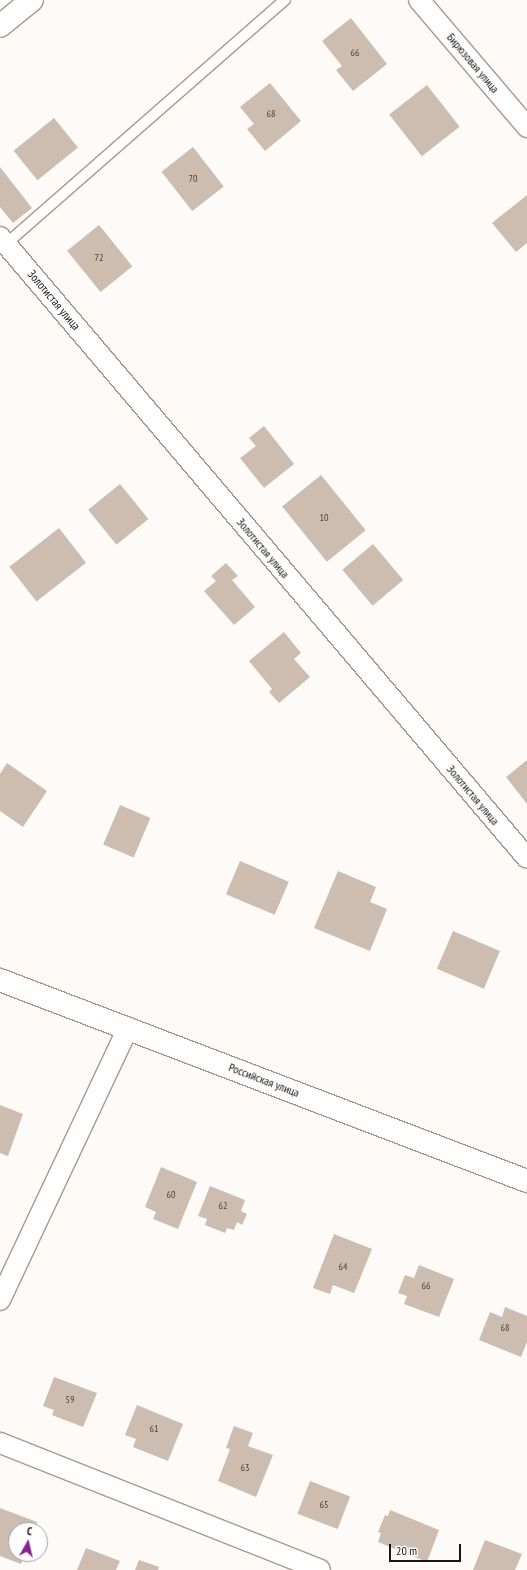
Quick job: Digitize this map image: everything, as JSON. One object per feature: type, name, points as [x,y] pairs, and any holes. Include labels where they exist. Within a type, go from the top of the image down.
[{"type":"main road","points":[[0,26],[32,0]]},
{"type":"main road","name":"Российская улица","points":[[0,980],[527,1181]]},
{"type":"street","name":"Бирюзовая улица","points":[[419,0],[527,127]]},
{"type":"street","name":"Золотистая улица","points":[[3,240],[527,858]]},
{"type":"street","points":[[0,1300],[128,1028]]},
{"type":"street","points":[[0,1443],[320,1570]]},
{"type":"lane","points":[[3,240],[286,0]]},
{"type":"building","points":[[351,18],[387,64],[353,91],[336,70],[342,66],[322,41]]},
{"type":"building","points":[[270,83],[301,121],[265,151],[247,129],[254,124],[240,107]]},
{"type":"building","points":[[427,85],[460,127],[422,156],[389,115]]},
{"type":"building","points":[[54,118],[78,148],[38,180],[14,151]]},
{"type":"building","points":[[193,147],[224,186],[192,211],[161,172]]},
{"type":"building","points":[[0,167],[32,208],[13,223],[0,207]]},
{"type":"building","points":[[527,195],[527,243],[516,252],[492,223]]},
{"type":"building","points":[[99,225],[132,266],[100,292],[67,251]]},
{"type":"building","points":[[264,426],[294,464],[264,488],[240,458],[256,446],[249,438]]},
{"type":"building","points":[[321,475],[366,530],[327,562],[282,506]]},
{"type":"building","points":[[120,484],[148,519],[116,545],[88,510]]},
{"type":"building","points":[[59,528],[86,563],[36,601],[9,567]]},
{"type":"building","points":[[373,544],[403,580],[373,606],[342,570]]},
{"type":"building","points":[[226,563],[238,576],[232,580],[255,607],[234,625],[204,591],[216,581],[211,576]]},
{"type":"building","points":[[284,632],[301,653],[294,659],[310,677],[279,703],[269,692],[272,689],[249,661]]},
{"type":"building","points":[[527,760],[527,804],[506,777]]},
{"type":"building","points":[[7,763],[47,791],[23,827],[0,811],[0,774]]},
{"type":"building","points":[[120,805],[150,818],[134,857],[103,845]]},
{"type":"building","points":[[240,861],[289,882],[275,915],[226,894]]},
{"type":"building","points":[[338,871],[376,887],[370,902],[387,909],[370,951],[314,928]]},
{"type":"building","points":[[453,931],[500,951],[484,989],[437,969]]},
{"type":"building","points":[[0,1105],[23,1114],[8,1156],[0,1153]]},
{"type":"building","points":[[161,1167],[197,1182],[178,1229],[153,1219],[156,1212],[145,1207]]},
{"type":"building","points":[[210,1186],[245,1200],[241,1211],[247,1214],[242,1225],[237,1222],[234,1230],[227,1228],[225,1233],[205,1225],[207,1219],[198,1216]]},
{"type":"building","points":[[334,1234],[372,1249],[354,1293],[333,1285],[330,1294],[313,1288]]},
{"type":"building","points":[[419,1265],[454,1279],[439,1317],[404,1304],[407,1296],[398,1293],[405,1275],[414,1278]]},
{"type":"building","points":[[505,1307],[527,1316],[527,1342],[521,1357],[479,1340],[490,1312],[502,1317]]},
{"type":"building","points":[[54,1377],[97,1393],[83,1427],[52,1415],[54,1410],[43,1406]]},
{"type":"building","points":[[137,1405],[183,1424],[168,1461],[133,1447],[136,1439],[125,1435]]},
{"type":"building","points":[[234,1426],[253,1433],[248,1446],[273,1455],[256,1497],[218,1481],[230,1449],[226,1448]]},
{"type":"building","points":[[310,1481],[350,1496],[338,1529],[297,1514]]},
{"type":"building","points":[[0,1508],[37,1522],[8,1522],[8,1559],[0,1556]]},
{"type":"building","points":[[390,1510],[439,1530],[427,1562],[378,1542],[381,1533],[378,1532],[385,1515],[388,1516]]},
{"type":"building","points":[[485,1540],[522,1554],[515,1570],[473,1570]]},
{"type":"building","points":[[86,1548],[120,1561],[116,1570],[77,1570]]},
{"type":"building","points":[[139,1560],[159,1567],[158,1570],[135,1570]]}]
